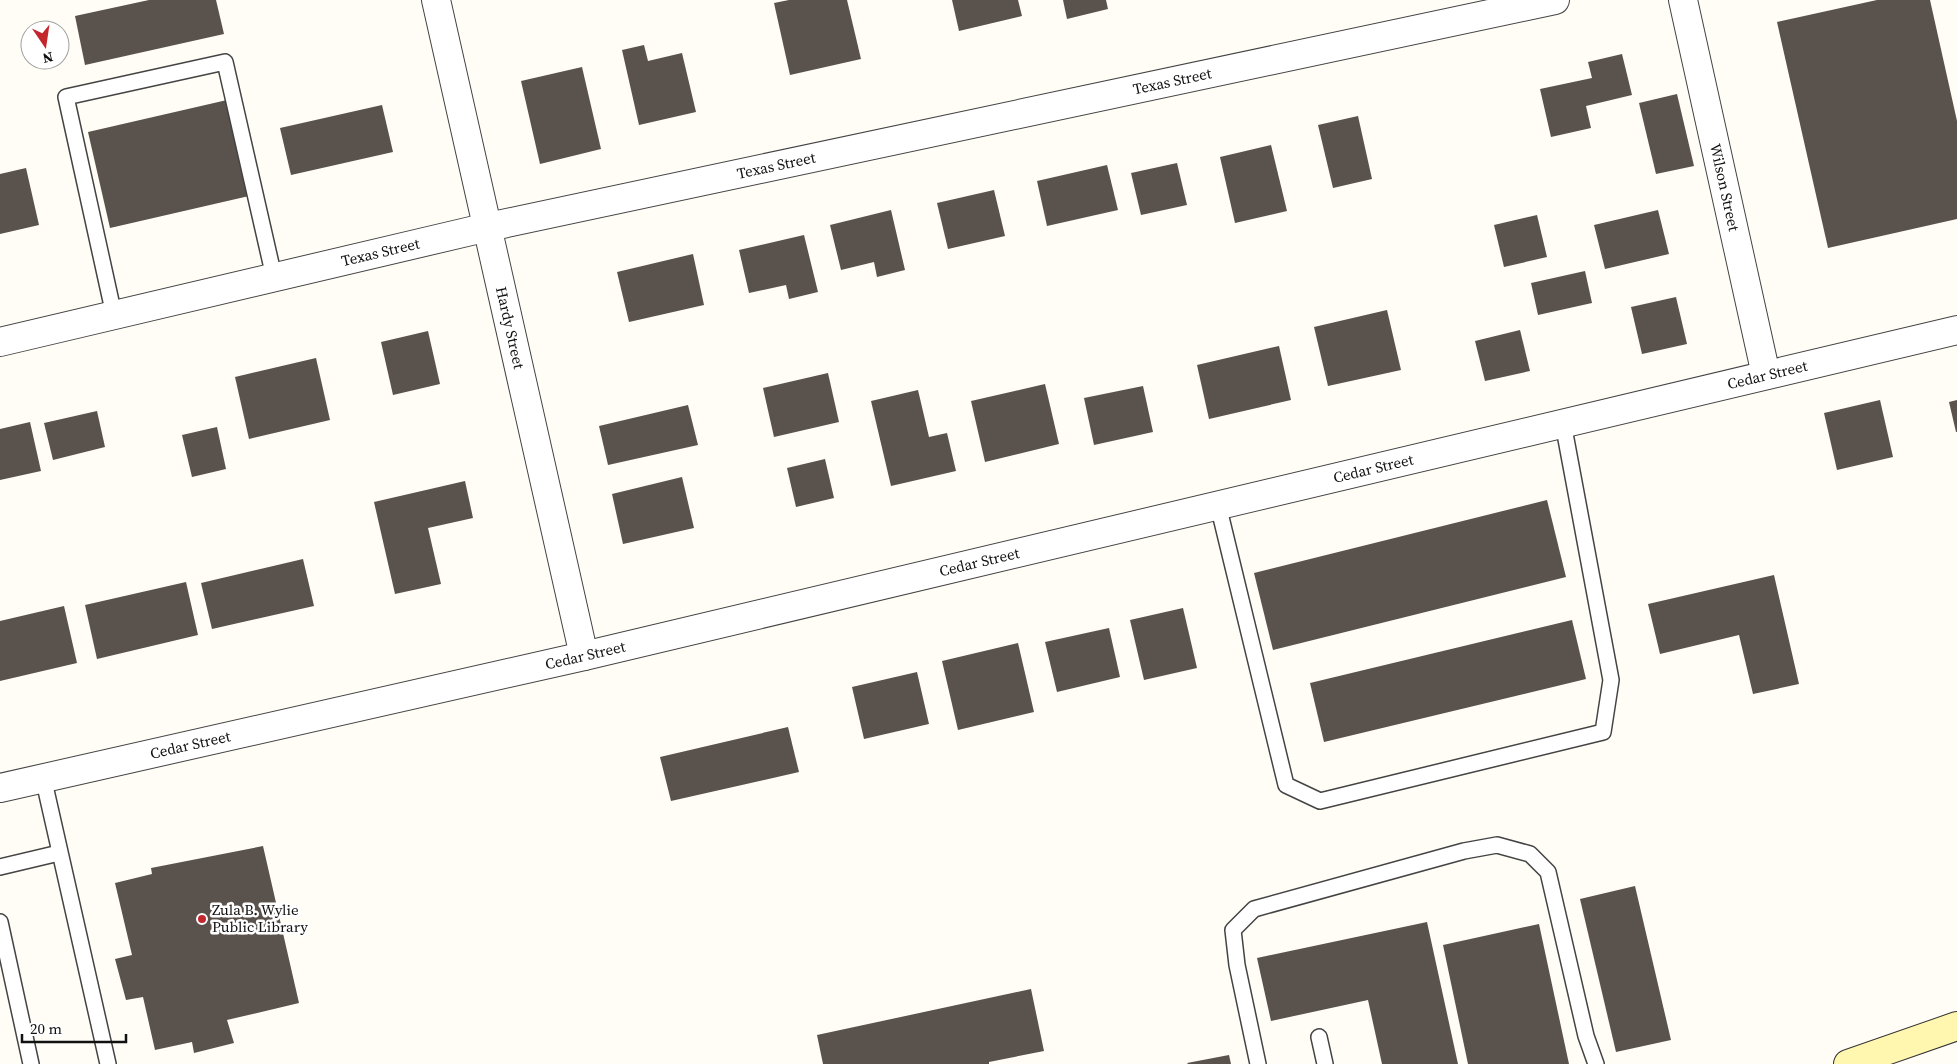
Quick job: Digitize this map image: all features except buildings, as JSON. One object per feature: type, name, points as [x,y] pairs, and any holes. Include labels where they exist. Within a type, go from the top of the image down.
[{"type":"main road","points":[[1848,1064],[1957,1026]]},
{"type":"street","name":"Hardy Street","points":[[436,0],[584,656]]},
{"type":"street","name":"Texas Street","points":[[0,342],[488,227],[1555,0]]},
{"type":"street","name":"Wilson Street","points":[[1684,0],[1766,375]]},
{"type":"street","name":"Cedar Street","points":[[0,788],[584,656],[1957,330]]},
{"type":"lane","points":[[114,315],[66,97],[225,62],[274,277]]},
{"type":"lane","points":[[1218,505],[1286,785],[1320,801],[1604,732],[1611,680],[1563,423]]},
{"type":"lane","points":[[43,778],[108,1064]]},
{"type":"lane","points":[[1258,1064],[1237,965],[1233,930],[1254,909],[1464,851],[1497,845],[1530,854],[1548,872],[1586,1036],[1596,1064]]},
{"type":"lane","points":[[0,867],[59,853]]},
{"type":"lane","points":[[0,922],[31,1064]]},
{"type":"lane","points":[[1319,1037],[1325,1064]]},
{"type":"place","name":"Zula B. Wylie Public Library","points":[[202,919]]}]
